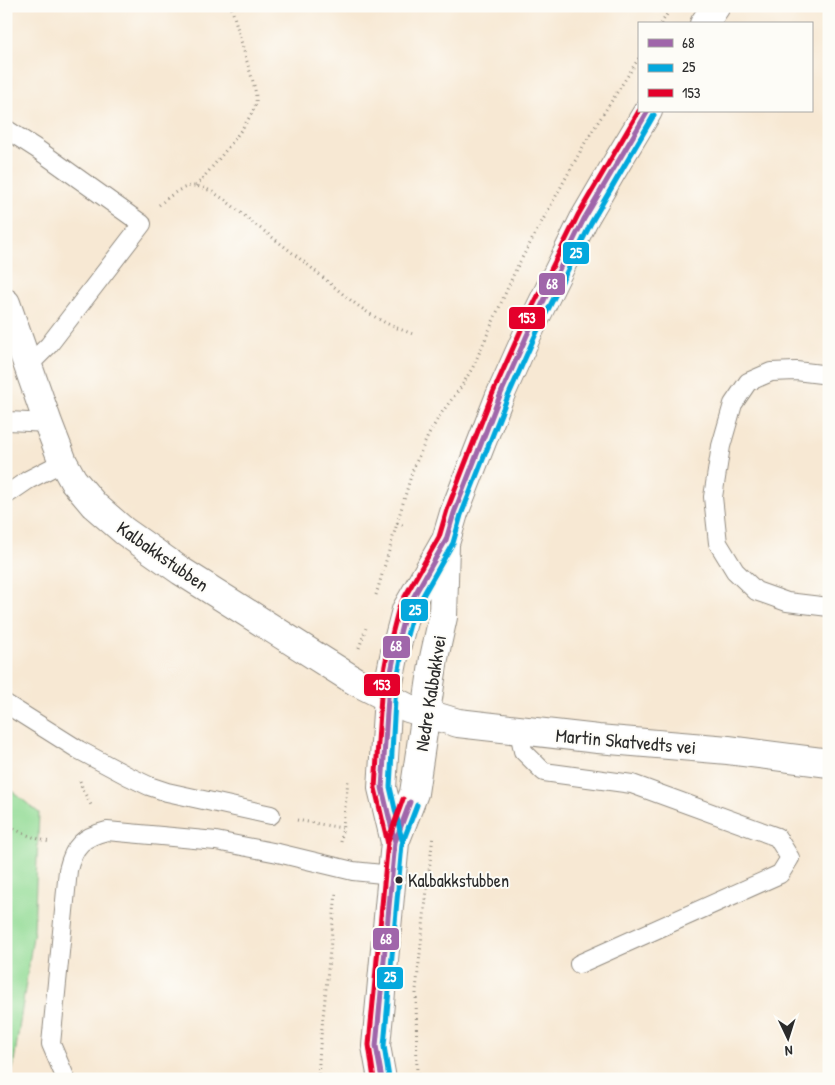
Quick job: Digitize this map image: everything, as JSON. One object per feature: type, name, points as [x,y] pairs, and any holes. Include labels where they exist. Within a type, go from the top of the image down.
[{"type":"main road","points":[[705,22],[716,6]]},
{"type":"main road","name":"Nedre Kalbakkvei","points":[[364,1079],[376,1046],[392,875],[394,842],[382,788],[389,682],[406,610],[446,540],[454,513],[499,398],[528,333],[584,219],[647,112]]},
{"type":"main road","name":"Kalbakkstubben","points":[[6,303],[63,462],[73,480],[94,505],[124,531],[181,571],[346,676],[388,699],[425,714]]},
{"type":"main road","name":"Nedre Kalbakkvei","points":[[394,842],[414,793],[434,658],[443,617],[446,540]]},
{"type":"main road","name":"Martin Skatvedts vei","points":[[425,714],[458,723],[519,731],[728,750],[829,763]]},
{"type":"main road","name":"Nedre Kalbakkvei","points":[[376,1046],[382,1079]]},
{"type":"lane","points":[[6,129],[142,224],[49,345],[27,365]]},
{"type":"lane","points":[[826,378],[796,370],[771,372],[748,382],[733,404],[721,446],[713,496],[718,543],[735,571],[742,578],[756,591],[787,602],[829,607]]},
{"type":"lane","points":[[6,420],[48,423]]},
{"type":"lane","points":[[6,495],[28,480],[63,462]]},
{"type":"lane","points":[[6,704],[78,750],[148,786],[271,815]]},
{"type":"lane","points":[[519,731],[523,751],[544,772],[632,784],[777,837],[790,858],[780,874],[578,964]]},
{"type":"lane","points":[[66,1079],[51,1044],[68,870],[71,858],[84,840],[93,835],[108,831],[216,841],[354,871],[392,875]]},
{"type":"path","points":[[196,186],[247,122],[256,103],[251,75],[231,6]]},
{"type":"path","points":[[662,22],[672,6]]},
{"type":"path","points":[[374,602],[413,469],[428,436],[440,415],[462,387],[473,367],[516,269],[586,141],[638,60]]},
{"type":"path","points":[[142,224],[156,207],[183,188],[190,186],[205,188],[285,247],[362,308],[388,324],[413,334]]},
{"type":"path","points":[[397,523],[405,526]]},
{"type":"path","points":[[358,651],[369,620]]},
{"type":"path","points":[[78,750],[76,766],[81,783],[93,808],[108,831]]},
{"type":"path","points":[[271,815],[342,828]]},
{"type":"path","points":[[6,823],[40,840],[78,846]]},
{"type":"path","points":[[418,1079],[416,990],[434,831]]},
{"type":"green space","points":[[6,786],[39,813],[34,930],[10,1079],[6,1079]]},
{"type":"transit line","name":"153","points":[[388,844],[375,788],[382,681],[399,607],[439,537],[447,510],[492,395],[521,330],[578,215],[638,112]]},
{"type":"transit line","name":"68","points":[[395,842],[382,788],[389,682],[406,610],[446,540],[454,513],[499,398],[528,333],[584,219],[647,112]]},
{"type":"transit line","name":"25","points":[[402,840],[390,787],[396,683],[413,613],[453,543],[461,515],[506,401],[535,336],[591,223],[654,115]]},
{"type":"transit line","name":"153","points":[[374,1079],[369,1045],[388,841],[403,799]]},
{"type":"transit line","name":"68","points":[[382,1079],[376,1046],[395,842],[410,802]]},
{"type":"transit line","name":"25","points":[[389,1078],[384,1046],[402,844],[417,805]]},
{"type":"place","name":"Kalbakkstubben","points":[[399,880]]}]
